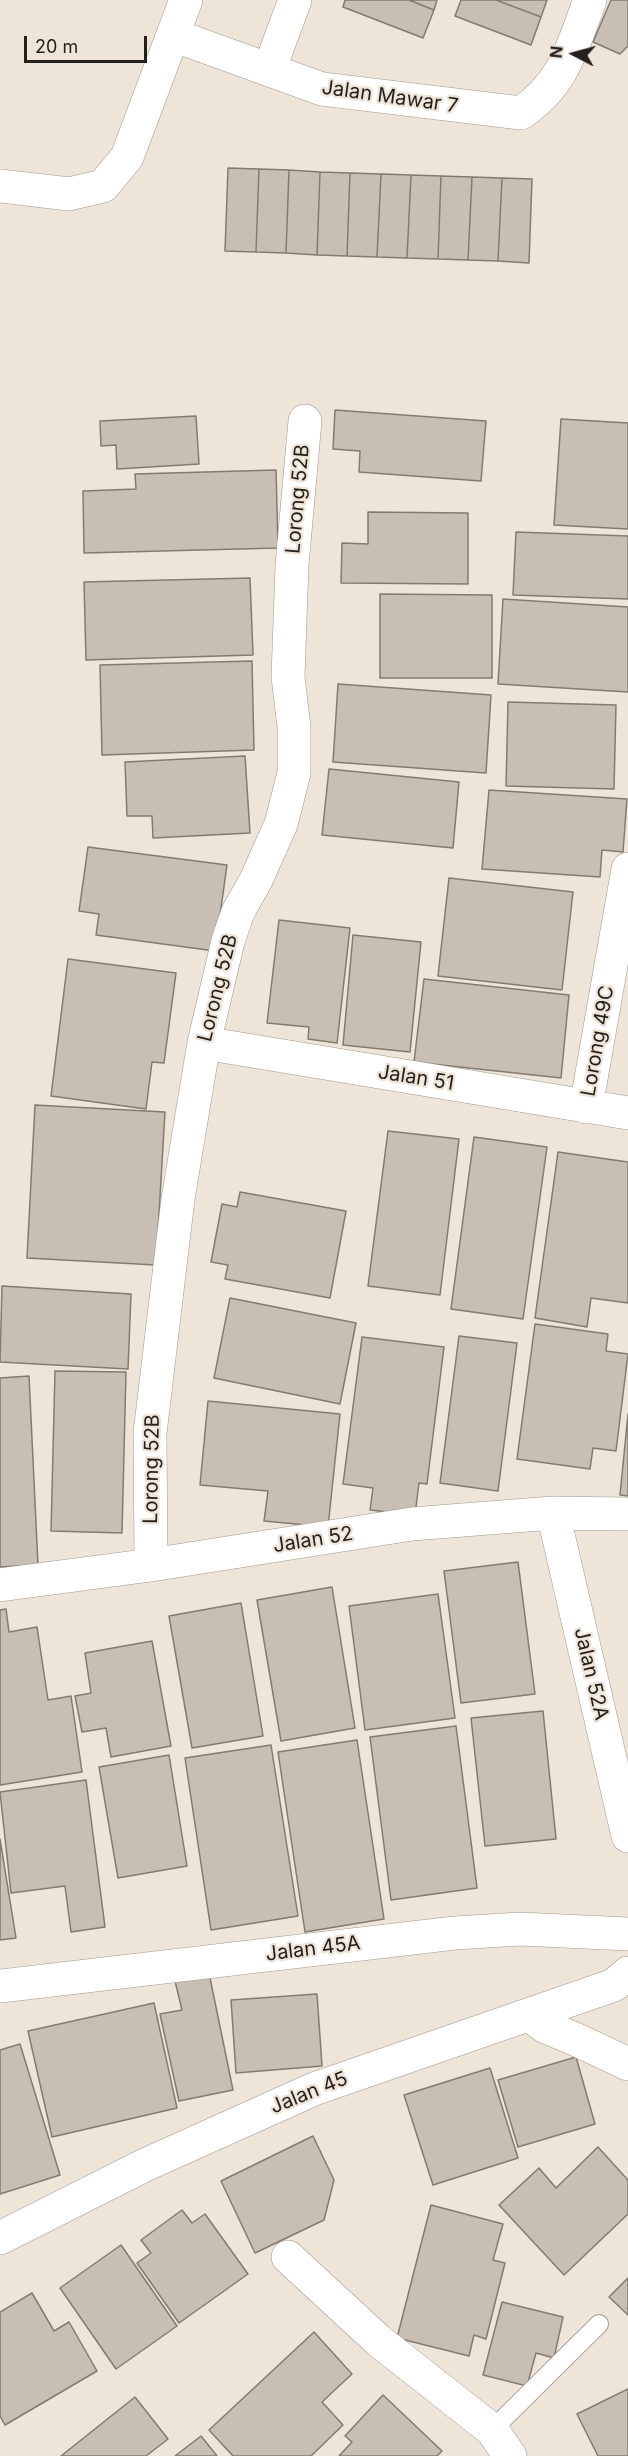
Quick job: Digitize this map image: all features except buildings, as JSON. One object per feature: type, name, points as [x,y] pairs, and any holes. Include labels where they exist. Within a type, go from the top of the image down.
[{"type":"street","points":[[0,186],[69,194],[103,186],[127,157],[186,0]]},
{"type":"street","points":[[269,70],[295,0]]},
{"type":"street","name":"Jalan Mawar 7","points":[[173,35],[322,89],[521,113],[540,100],[561,74],[590,0]]},
{"type":"street","name":"Lorong 52B","points":[[152,1565],[150,1433],[178,1199],[204,1043],[228,941],[238,912],[256,880],[281,824],[294,773],[294,727],[288,677],[292,565],[305,421]]},
{"type":"street","name":"Lorong 49C","points":[[586,1107],[628,869]]},
{"type":"street","name":"Jalan 51","points":[[204,1043],[628,1113]]},
{"type":"street","name":"Jalan 52","points":[[0,1585],[152,1565],[412,1524],[553,1512],[628,1514]]},
{"type":"street","name":"Jalan 52A","points":[[553,1512],[628,1836]]},
{"type":"street","name":"Jalan 45A","points":[[0,1986],[455,1933],[520,1929],[628,1934]]},
{"type":"street","name":"Jalan 45","points":[[0,2238],[145,2165],[314,2089],[614,1985],[628,1973]]},
{"type":"street","points":[[529,2015],[544,2026],[628,2064]]},
{"type":"street","points":[[288,2257],[379,2341],[501,2443]]},
{"type":"lane","points":[[501,2443],[599,2324]]}]
